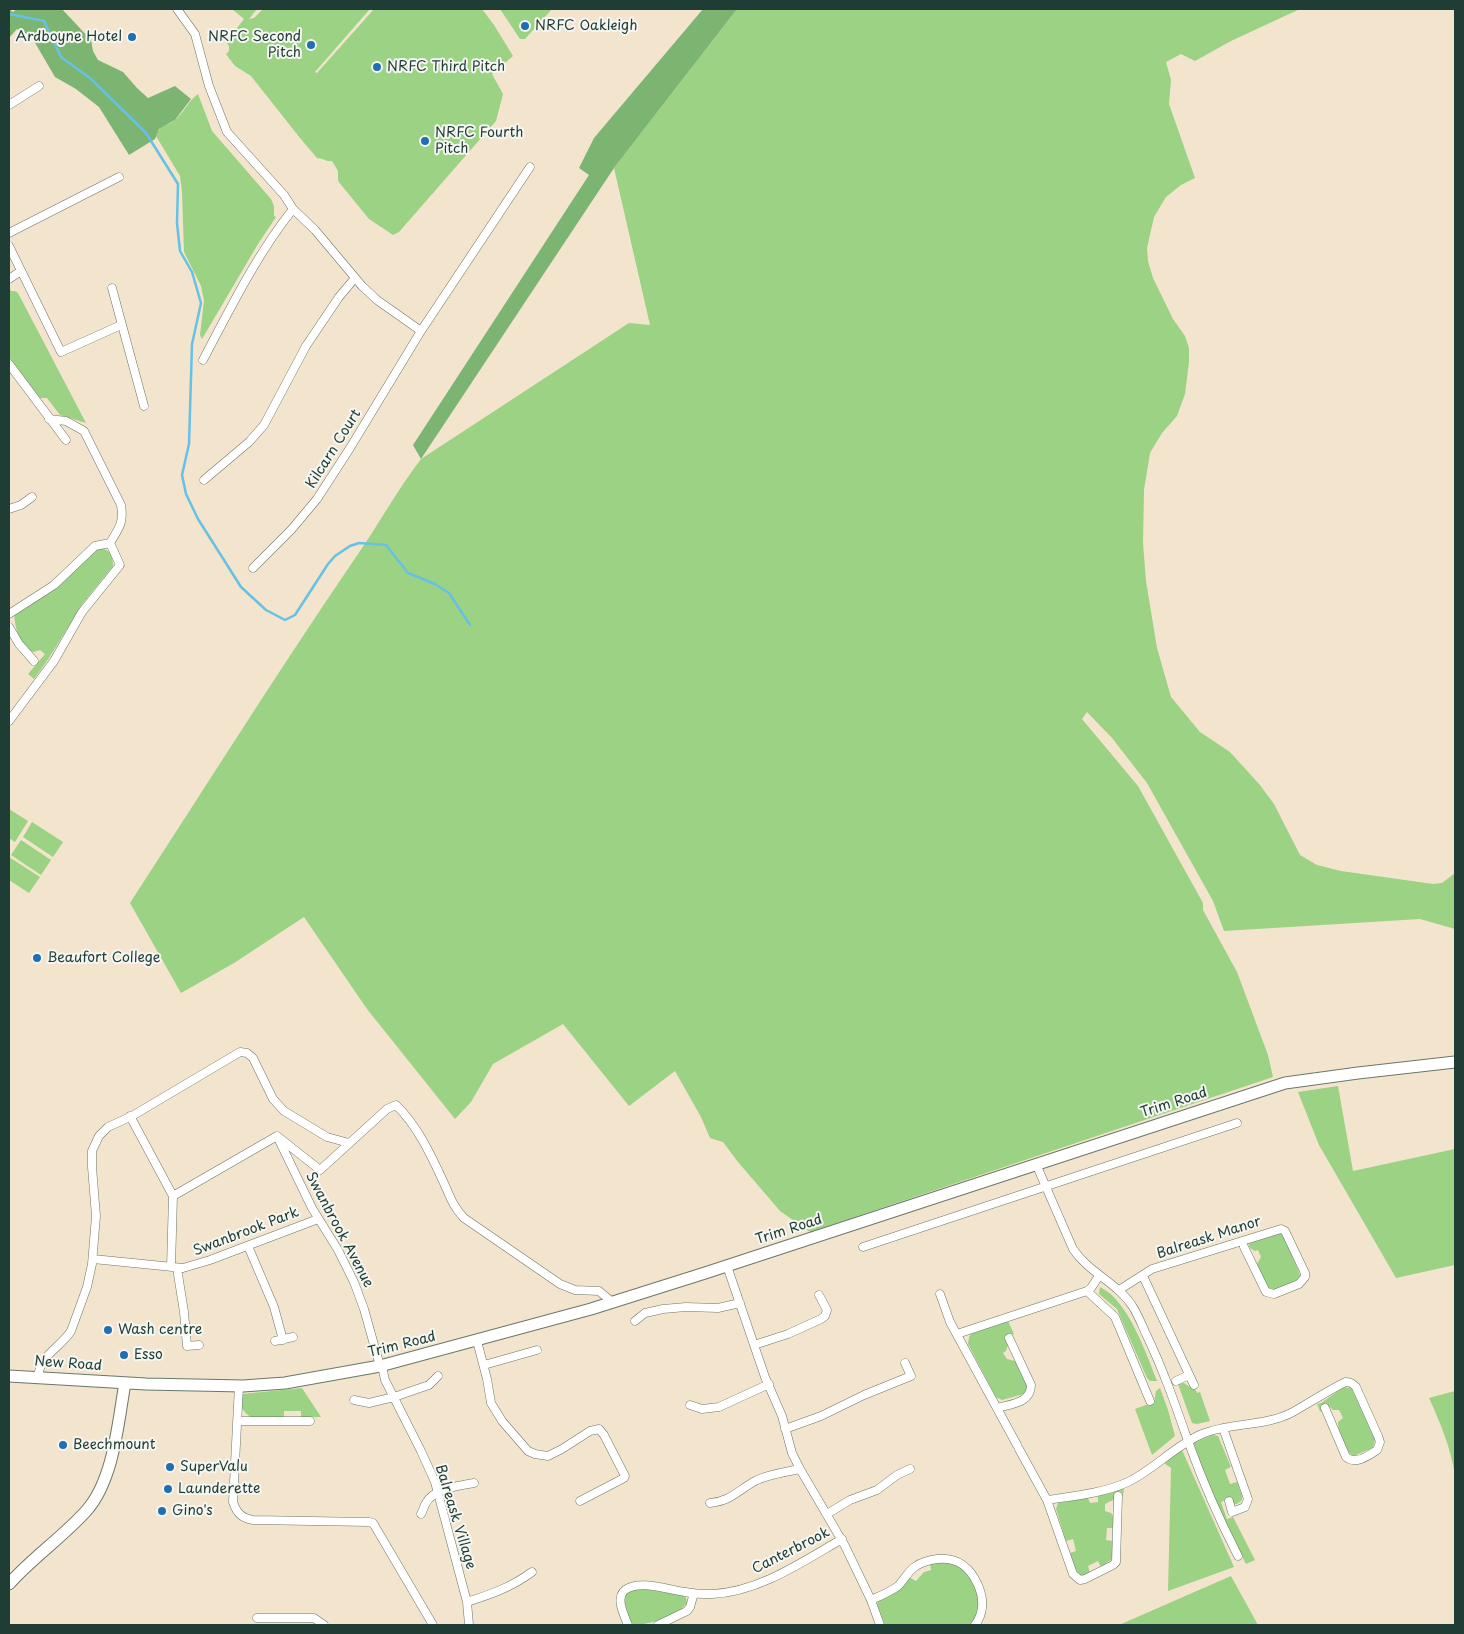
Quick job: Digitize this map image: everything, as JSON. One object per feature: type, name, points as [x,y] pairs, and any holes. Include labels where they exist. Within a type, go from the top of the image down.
[{"type":"main road","name":"Trim Road","points":[[125,1383],[238,1386],[285,1383],[381,1366],[477,1341],[612,1302],[727,1266],[1285,1083],[1455,1062]]},
{"type":"main road","name":"New Road","points":[[9,1376],[125,1383]]},
{"type":"main road","points":[[9,1584],[73,1524],[93,1501],[103,1480],[112,1453],[125,1383]]},
{"type":"street","points":[[177,9],[195,34],[210,86],[227,132],[284,195],[293,209],[315,230],[355,278],[377,300],[421,331]]},
{"type":"street","points":[[9,105],[39,86]]},
{"type":"street","name":"Kilcarn Court","points":[[253,568],[291,530],[317,499],[421,331],[530,167]]},
{"type":"street","points":[[9,233],[119,177]]},
{"type":"street","points":[[203,360],[246,281],[283,221],[293,209]]},
{"type":"street","points":[[9,246],[61,352],[121,325]]},
{"type":"street","points":[[9,279],[21,271]]},
{"type":"street","points":[[204,480],[249,442],[264,425],[306,346],[339,297],[355,278]]},
{"type":"street","points":[[112,288],[144,406]]},
{"type":"street","points":[[9,364],[66,440]]},
{"type":"street","points":[[9,614],[54,585],[95,546],[110,543],[122,523],[121,505],[84,430],[66,421],[49,419]]},
{"type":"street","points":[[9,509],[21,505],[32,497]]},
{"type":"street","points":[[9,721],[54,661],[82,612],[120,565],[110,543]]},
{"type":"street","points":[[9,626],[19,644],[34,661]]},
{"type":"street","points":[[38,1377],[38,1370],[45,1357],[67,1337],[75,1324],[86,1287],[93,1258],[96,1216],[92,1151],[99,1136],[108,1127],[240,1052],[247,1053],[253,1058],[273,1099],[284,1110],[327,1137],[350,1143]]},
{"type":"street","points":[[173,1196],[277,1136],[320,1170],[387,1109],[396,1105],[405,1113],[432,1158],[456,1210],[464,1218],[560,1284],[575,1290],[599,1291],[612,1302]]},
{"type":"street","points":[[130,1116],[173,1196],[174,1268],[184,1312],[186,1346],[199,1345]]},
{"type":"street","points":[[862,1247],[1237,1123]]},
{"type":"street","name":"Swanbrook Avenue","points":[[277,1136],[318,1219],[338,1250],[354,1282],[381,1366]]},
{"type":"street","points":[[1036,1164],[1073,1249],[1079,1258],[1099,1276],[1119,1290],[1134,1308],[1177,1405],[1188,1441],[1220,1520],[1238,1556]]},
{"type":"street","name":"Swanbrook Park","points":[[93,1258],[174,1268],[196,1265],[318,1219]]},
{"type":"street","name":"Balreask Manor","points":[[1119,1290],[1152,1269],[1281,1229],[1285,1231],[1305,1273],[1303,1281],[1300,1284],[1274,1294],[1266,1292],[1244,1247]]},
{"type":"street","points":[[248,1246],[274,1307],[279,1341],[294,1337]]},
{"type":"street","name":"Canterbrook","points":[[727,1266],[785,1428],[792,1453],[842,1539],[871,1600],[880,1625]]},
{"type":"street","points":[[957,1334],[1087,1291],[1099,1276]]},
{"type":"street","points":[[1142,1276],[1194,1385]]},
{"type":"street","points":[[1087,1291],[1114,1317],[1150,1401]]},
{"type":"street","points":[[940,1294],[950,1322],[1047,1500],[1072,1574],[1080,1580],[1116,1562],[1118,1496]]},
{"type":"street","points":[[754,1345],[796,1331],[821,1320],[827,1310],[819,1295]]},
{"type":"street","points":[[635,1320],[651,1311],[663,1309],[686,1307],[718,1308],[740,1303]]},
{"type":"street","points":[[997,1408],[1026,1399],[1032,1385],[1008,1338]]},
{"type":"street","points":[[477,1341],[484,1365],[491,1403],[502,1421],[528,1451],[548,1456],[590,1431],[599,1430],[604,1435],[625,1476],[622,1480],[580,1501]]},
{"type":"street","points":[[484,1365],[537,1350]]},
{"type":"street","points":[[785,1428],[821,1416],[864,1395],[911,1376],[905,1363]]},
{"type":"street","name":"Balreask Village","points":[[381,1366],[385,1380],[421,1451],[438,1493],[467,1602],[469,1625]]},
{"type":"street","points":[[1176,1381],[1189,1375]]},
{"type":"street","points":[[354,1400],[369,1403],[394,1397],[429,1385],[438,1376]]},
{"type":"street","points":[[1047,1500],[1098,1491],[1129,1481],[1201,1434],[1286,1416],[1347,1382],[1352,1383],[1356,1387],[1375,1428],[1380,1442],[1377,1450],[1354,1461],[1349,1460],[1325,1408]]},
{"type":"street","points":[[690,1405],[702,1409],[720,1407],[769,1384]]},
{"type":"street","points":[[238,1386],[233,1502],[238,1513],[253,1520],[366,1521],[374,1523],[433,1625]]},
{"type":"street","points":[[237,1421],[310,1421]]},
{"type":"street","points":[[1223,1428],[1248,1499],[1245,1507],[1232,1512],[1229,1501]]},
{"type":"street","points":[[710,1503],[722,1502],[762,1478],[800,1469]]},
{"type":"street","name":"Canterbrook","points":[[827,1514],[850,1500],[877,1490],[897,1474],[910,1469]]},
{"type":"street","points":[[422,1514],[425,1503],[429,1498],[457,1486],[474,1483]]},
{"type":"street","name":"Canterbrook","points":[[628,1625],[620,1599],[623,1592],[630,1587],[646,1585],[694,1593],[727,1592],[766,1580],[842,1539]]},
{"type":"street","points":[[871,1600],[898,1586],[908,1572],[921,1563],[945,1558],[954,1559],[969,1569],[980,1589],[982,1610],[976,1625]]},
{"type":"street","points":[[467,1602],[504,1590],[532,1572]]},
{"type":"street","points":[[658,1625],[687,1611],[694,1593]]},
{"type":"street","points":[[257,1618],[314,1618],[324,1625]]},
{"type":"green space","points":[[9,9],[13,12],[17,9],[62,9],[91,40],[93,51],[98,60],[123,72],[148,98],[175,86],[191,99],[175,120],[159,129],[155,139],[129,155],[99,107],[76,89],[55,77],[31,36],[17,29],[9,38]]},
{"type":"green space","points":[[232,9],[257,9],[249,19],[254,18],[263,9],[370,9],[315,72],[317,73],[374,9],[482,9],[513,56],[492,74],[503,94],[496,121],[399,232],[393,235],[369,219],[338,181],[338,171],[332,161],[317,158],[251,76],[235,66],[226,54],[229,51],[229,46],[226,42],[244,19]]},
{"type":"green space","name":"NRFC Oakleigh","points":[[500,9],[552,9],[525,39],[520,39]]},
{"type":"green space","points":[[703,9],[737,9],[614,168],[421,459],[413,445],[589,175],[579,168],[594,138]]},
{"type":"green space","points":[[737,9],[1300,9],[1231,41],[1195,61],[1181,54],[1166,62],[1171,80],[1169,104],[1195,178],[1181,185],[1166,197],[1154,217],[1147,248],[1148,261],[1153,278],[1173,319],[1185,336],[1189,348],[1185,394],[1177,416],[1162,433],[1150,453],[1144,490],[1143,543],[1146,581],[1157,648],[1171,697],[1200,732],[1230,752],[1260,785],[1274,804],[1300,855],[1317,865],[1341,871],[1433,884],[1442,883],[1455,873],[1455,929],[1420,919],[1224,931],[1213,901],[1147,783],[1112,738],[1087,712],[1082,719],[1138,786],[1203,903],[1203,910],[1237,972],[1268,1055],[1273,1077],[810,1232],[780,1211],[723,1142],[710,1138],[701,1117],[675,1071],[629,1106],[563,1024],[493,1064],[471,1102],[455,1119],[367,1009],[304,917],[234,963],[181,993],[130,903],[421,459],[629,323],[650,325],[614,168]]},
{"type":"green space","points":[[198,94],[212,131],[271,199],[274,206],[274,216],[276,217],[202,339],[200,335],[204,301],[201,286],[184,252],[180,176],[156,136],[161,128],[177,118]]},
{"type":"green space","points":[[9,287],[11,291],[18,293],[86,423],[60,415],[47,398],[39,397],[9,357]]},
{"type":"green space","points":[[99,548],[110,553],[113,566],[83,603],[34,679],[28,674],[45,654],[40,650],[33,652],[24,645],[15,624],[14,613],[60,585]]},
{"type":"green space","points":[[9,809],[28,821],[15,842],[9,838]]},
{"type":"green space","points":[[32,822],[63,842],[53,857],[23,837]]},
{"type":"green space","points":[[21,840],[51,860],[41,875],[11,855]]},
{"type":"green space","points":[[9,857],[40,877],[29,893],[9,880]]},
{"type":"green space","points":[[1338,1086],[1353,1171],[1455,1149],[1455,1265],[1396,1278],[1319,1145],[1298,1092]]},
{"type":"green space","points":[[1278,1233],[1284,1235],[1300,1275],[1296,1281],[1275,1290],[1268,1288],[1257,1264],[1261,1257],[1258,1250],[1255,1251],[1250,1248],[1248,1242]]},
{"type":"green space","points":[[1100,1287],[1119,1303],[1135,1328],[1157,1381],[1150,1381],[1147,1378],[1117,1309],[1099,1294]]},
{"type":"green space","points":[[1008,1321],[1014,1334],[1005,1339],[1008,1345],[1003,1353],[1007,1359],[1015,1361],[1027,1385],[1027,1390],[1024,1394],[1002,1400],[996,1397],[968,1344],[971,1334]]},
{"type":"green space","points":[[1184,1383],[1190,1387],[1194,1386],[1197,1393],[1200,1392],[1210,1421],[1197,1424],[1192,1423],[1178,1384]]},
{"type":"green space","points":[[1344,1387],[1352,1389],[1375,1439],[1373,1448],[1353,1456],[1347,1450],[1341,1436],[1338,1422],[1343,1418],[1339,1410],[1333,1410],[1329,1406],[1322,1410],[1322,1412],[1317,1404]]},
{"type":"green space","points":[[302,1388],[321,1417],[301,1417],[301,1411],[284,1411],[284,1417],[251,1417],[245,1413],[242,1407],[242,1394]]},
{"type":"green space","points":[[1160,1388],[1175,1436],[1152,1455],[1135,1409],[1154,1402],[1156,1391]]},
{"type":"green space","points":[[1455,1391],[1455,1475],[1445,1436],[1429,1398]]},
{"type":"green space","points":[[1212,1435],[1218,1436],[1231,1467],[1225,1470],[1230,1484],[1237,1482],[1242,1496],[1242,1500],[1237,1504],[1232,1504],[1230,1498],[1221,1502],[1227,1519],[1233,1517],[1255,1560],[1246,1564],[1222,1518],[1196,1452],[1194,1443]]},
{"type":"green space","points":[[1182,1450],[1234,1567],[1168,1591],[1171,1468],[1164,1463]]},
{"type":"green space","points":[[1124,1488],[1123,1496],[1115,1495],[1113,1500],[1105,1504],[1105,1511],[1111,1513],[1114,1517],[1114,1528],[1107,1528],[1106,1540],[1113,1541],[1112,1559],[1101,1567],[1098,1561],[1088,1566],[1090,1573],[1081,1576],[1075,1568],[1070,1553],[1076,1551],[1073,1539],[1066,1541],[1056,1509],[1058,1503],[1088,1498],[1090,1503],[1098,1502],[1098,1496]]},
{"type":"green space","points":[[950,1562],[966,1573],[976,1589],[979,1607],[971,1625],[885,1625],[877,1604],[879,1600],[901,1587],[909,1577],[916,1581],[924,1572],[931,1570],[930,1564]]},
{"type":"green space","points":[[1231,1576],[1258,1625],[1119,1625]]},
{"type":"green space","points":[[636,1588],[682,1595],[686,1598],[687,1603],[676,1612],[662,1619],[646,1624],[632,1625],[623,1601],[627,1592]]},
{"type":"waterway","points":[[9,14],[44,21],[61,57],[90,78],[146,133],[178,184],[177,223],[180,251],[192,272],[201,303],[192,344],[189,444],[182,475],[186,494],[198,519],[241,587],[266,610],[285,620],[295,615],[335,556],[350,546],[359,543],[386,545],[408,573],[435,584],[449,593],[470,625]]},
{"type":"place","name":"NRFC Oakleigh","points":[[525,26]]},
{"type":"place","name":"Ardboyne Hotel","points":[[132,37]]},
{"type":"place","name":"NRFC Second Pitch","points":[[311,45]]},
{"type":"place","name":"NRFC Third Pitch","points":[[377,67]]},
{"type":"place","name":"NRFC Fourth Pitch","points":[[425,141]]},
{"type":"place","name":"Beaufort College","points":[[37,958]]},
{"type":"place","name":"Wash centre","points":[[108,1330]]},
{"type":"place","name":"Esso","points":[[124,1355]]},
{"type":"place","name":"Beechmount","points":[[63,1445]]},
{"type":"place","name":"SuperValu","points":[[170,1467]]},
{"type":"place","name":"Launderette","points":[[168,1489]]},
{"type":"place","name":"Gino's","points":[[162,1511]]}]
